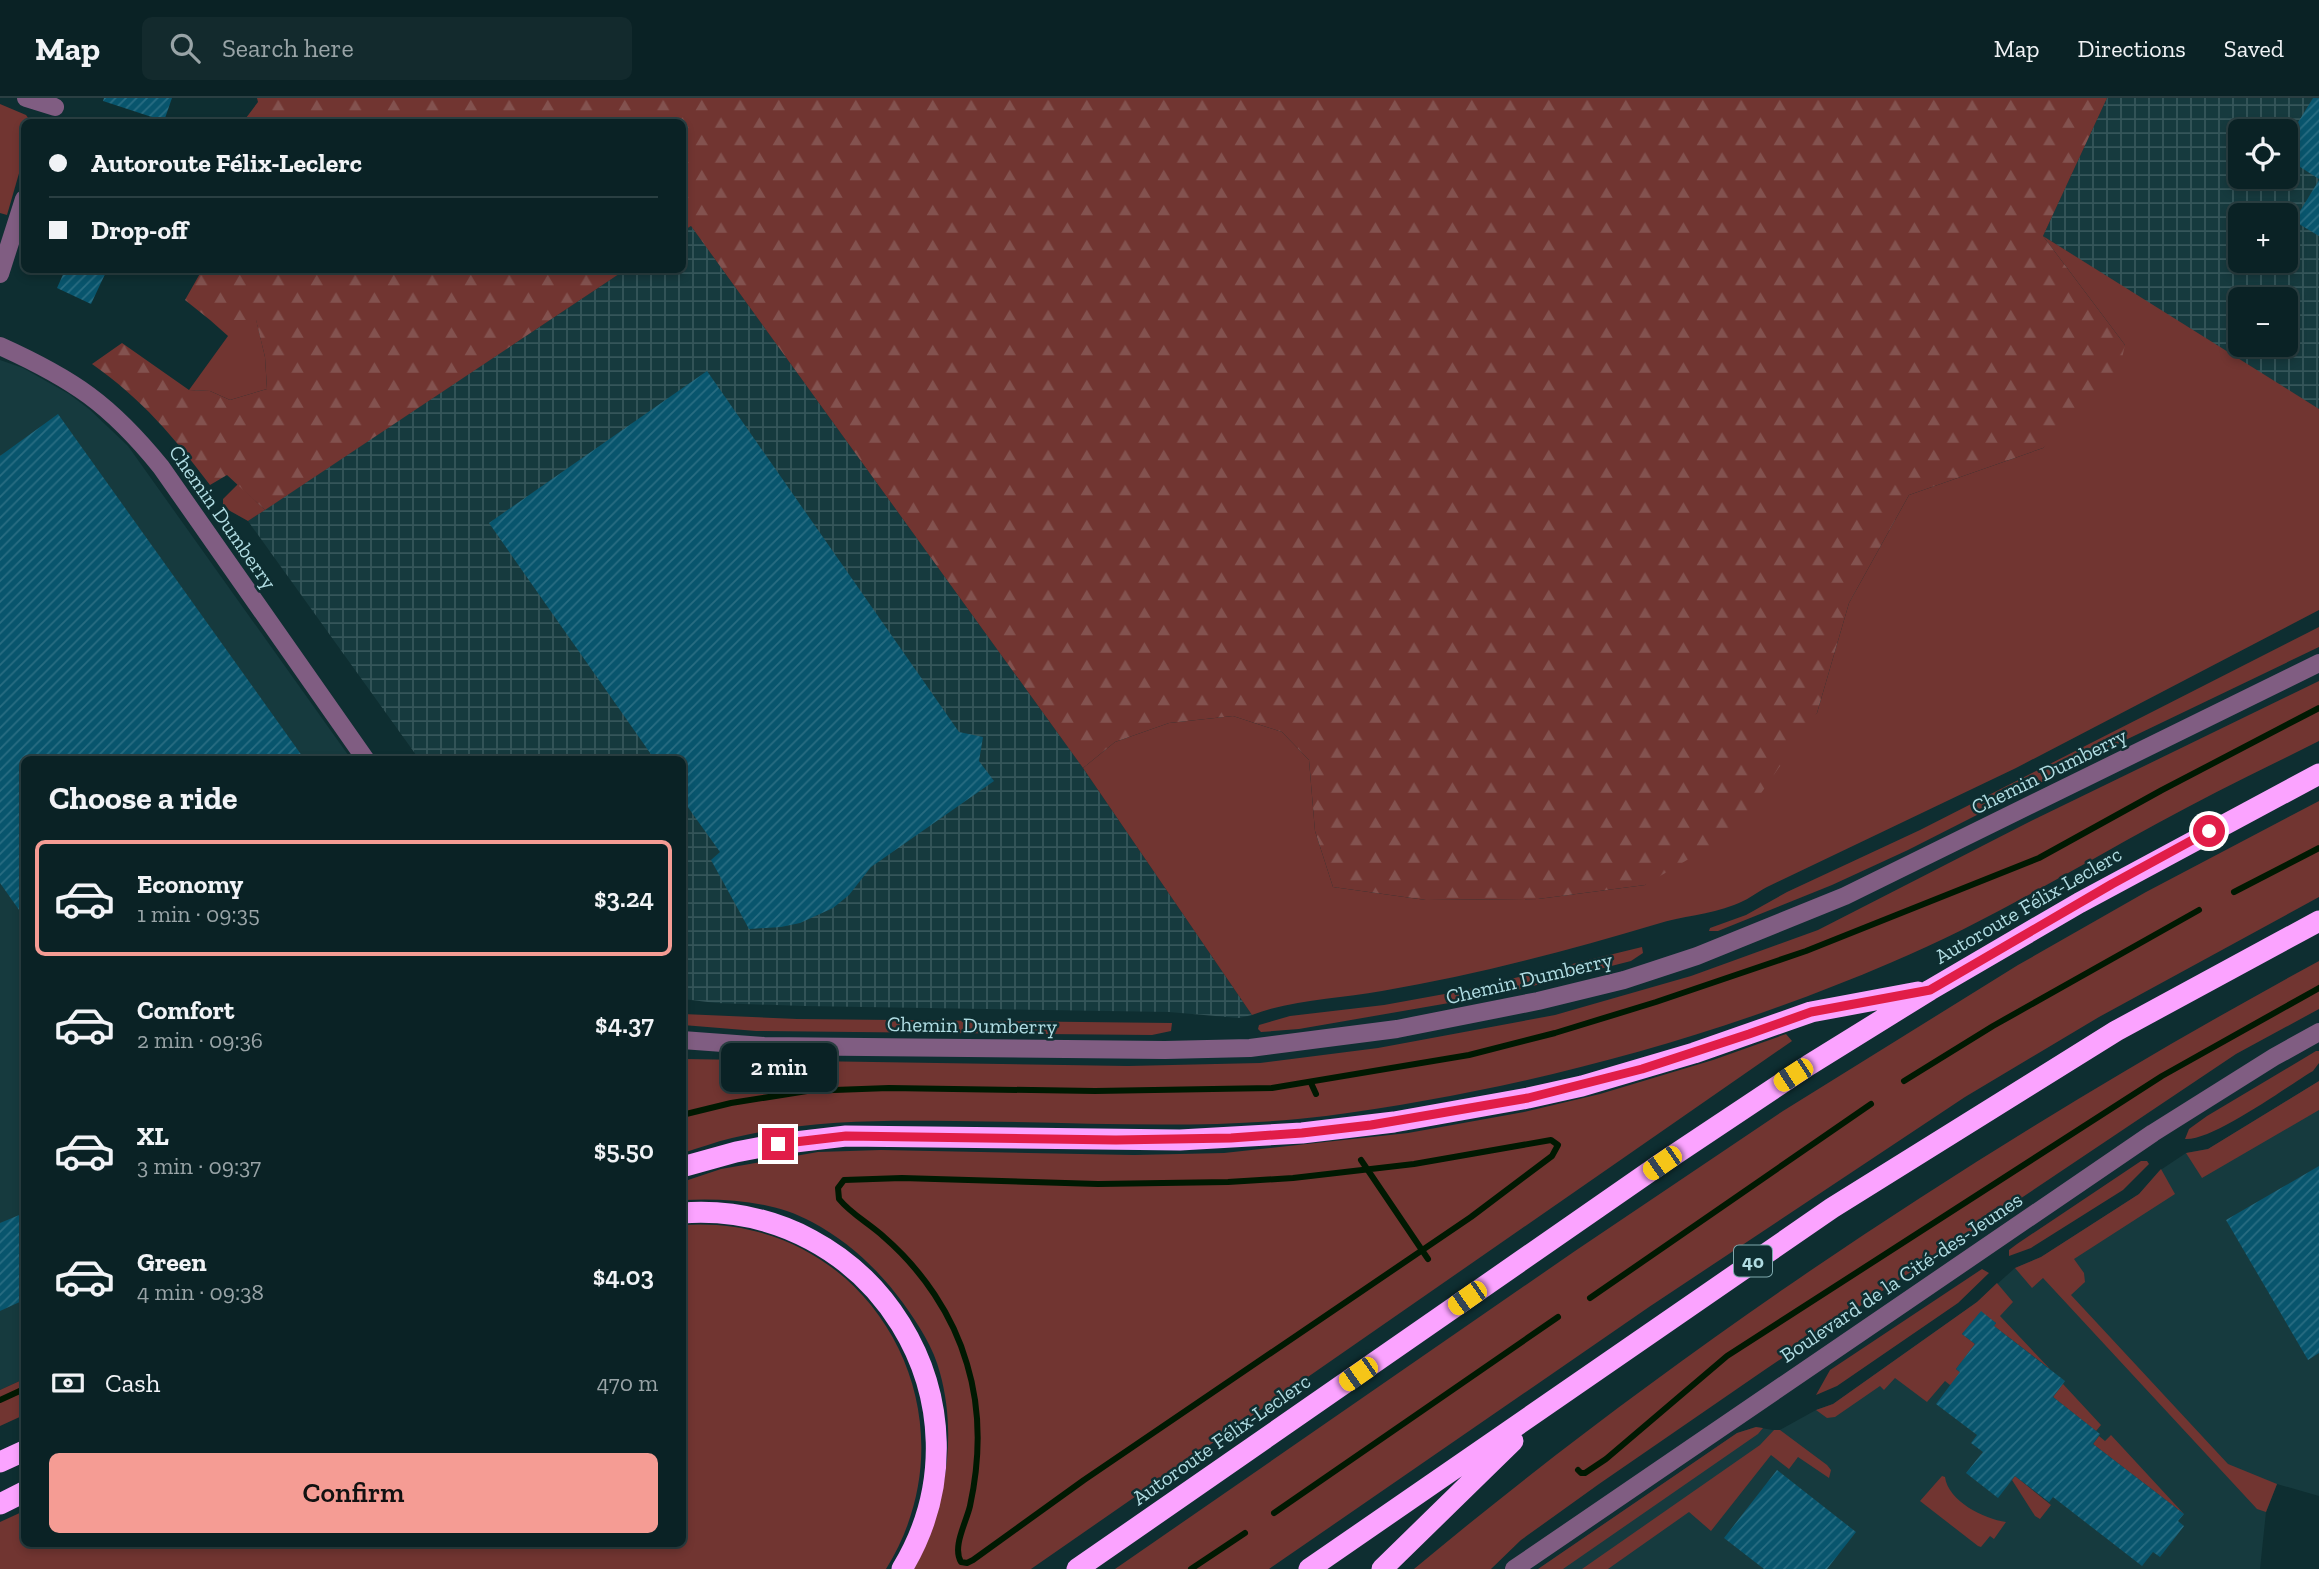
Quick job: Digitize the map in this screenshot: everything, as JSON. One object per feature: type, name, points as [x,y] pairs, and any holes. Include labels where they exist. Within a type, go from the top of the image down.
[{"type":"highway","name":"Autoroute Félix-Leclerc","points":[[1077,1569],[1691,1143],[1809,1065],[1930,990],[2119,880],[2319,774]]},
{"type":"highway","name":"40","points":[[1310,1569],[1832,1208],[2045,1074],[2191,989],[2319,921]]},
{"type":"highway","points":[[686,1166],[778,1144],[846,1136],[1180,1140],[1302,1133],[1394,1122],[1582,1086],[1694,1053],[1811,1012],[1930,990]]},
{"type":"highway","points":[[686,1213],[734,1214],[760,1220],[810,1240],[855,1271],[891,1310],[906,1332],[928,1381],[934,1408],[936,1462],[924,1519],[902,1569]]},
{"type":"highway","points":[[1382,1569],[1554,1400]]},
{"type":"highway","points":[[0,1462],[21,1452]]},
{"type":"highway","points":[[0,1504],[21,1494]]},
{"type":"street","points":[[26,98],[55,109]]},
{"type":"street","points":[[0,274],[21,208]]},
{"type":"street","name":"Chemin Dumberry","points":[[0,346],[37,362],[72,382],[103,404],[144,446],[363,756]]},
{"type":"street","name":"Chemin Dumberry","points":[[686,1040],[765,1046],[1165,1051],[1226,1049],[1289,1044],[1385,1031],[1538,1001],[1624,979],[1697,956],[1834,901],[2319,663]]},
{"type":"street","name":"Boulevard de la Cité-des-Jeunes","points":[[1514,1569],[2174,1119],[2319,1032]]},
{"type":"shaded area","points":[[2107,98],[2319,98],[2319,413],[2232,357],[2298,357],[2298,287],[2228,287],[2228,355],[2043,236]]},
{"type":"shaded area","points":[[691,226],[1083,768],[1252,1015],[1239,1018],[1169,1012],[804,1006],[686,999],[686,756],[417,756],[248,521],[620,273],[686,273],[686,229]]},
{"type":"shaded area","points":[[0,360],[23,368],[69,394],[128,446],[349,756],[21,756],[21,1380],[0,1390]]},
{"type":"shaded area","points":[[2319,1081],[2319,1496],[2277,1484],[2266,1512],[2260,1569],[1538,1569],[1737,1433],[1756,1427],[1778,1431],[1816,1410],[1833,1404],[1977,1302],[2015,1268],[2041,1257],[2139,1194],[2159,1171],[2186,1153],[2208,1149]]},
{"type":"green space","points":[[257,98],[2107,98],[2043,236],[2125,345],[2116,384],[2043,448],[1909,495],[1849,603],[1817,713],[1734,832],[1645,885],[1538,899],[1426,900],[1333,887],[1315,831],[1309,760],[1282,732],[1233,716],[1169,723],[1115,742],[1083,768],[691,226],[686,229],[686,119],[245,119],[258,102]]},
{"type":"green space","points":[[0,104],[26,115],[29,119],[21,119],[21,166],[7,215],[0,213]]},
{"type":"green space","points":[[2043,236],[2228,352],[2228,357],[2236,357],[2319,409],[2319,610],[2016,768],[1734,905],[1486,970],[1417,985],[1300,1002],[1252,1015],[1083,768],[1115,742],[1169,723],[1233,716],[1282,732],[1309,760],[1315,831],[1333,887],[1426,900],[1538,899],[1645,885],[1817,713],[1849,603],[1909,495],[2043,448],[2125,345]]},
{"type":"green space","points":[[200,273],[620,273],[265,510],[227,475],[210,485],[156,420],[127,391],[92,364],[122,343],[189,390],[210,391],[230,400],[267,389],[265,357],[256,320],[210,320],[185,300]]},
{"type":"green space","points":[[256,319],[265,357],[267,389],[230,400],[210,391],[189,390],[228,336],[210,320]]},
{"type":"green space","points":[[238,484],[265,510],[248,521],[223,507],[223,499]]},
{"type":"green space","points":[[2319,627],[2319,647],[2111,747],[1908,850],[1832,885],[1718,931],[1709,931],[1710,928],[1746,915],[1787,892],[1920,830]]},
{"type":"green space","points":[[2319,681],[2319,741],[2158,823],[1925,948],[1822,991],[1753,1016],[1613,1059],[1471,1092],[1280,1121],[1187,1124],[843,1122],[759,1132],[686,1152],[686,1059],[1128,1066],[1260,1063],[1378,1048],[1555,1015],[1691,976],[1818,930],[2029,822]]},
{"type":"green space","points":[[2319,801],[2319,897],[2099,1017],[1965,1097],[1649,1307],[1269,1569],[1115,1569],[1575,1251],[1783,1111],[2018,965],[2146,892]]},
{"type":"green space","points":[[1642,947],[1643,953],[1631,961],[1501,994],[1299,1029],[1261,1032],[1258,1029],[1259,1025],[1290,1016],[1384,1005],[1461,991]]},
{"type":"green space","points":[[2319,961],[2319,1009],[2236,1054],[1763,1371],[1521,1540],[1491,1569],[1414,1569],[1628,1400],[1852,1243],[2083,1096]]},
{"type":"green space","points":[[686,1014],[797,1019],[1172,1023],[1171,1031],[1152,1035],[756,1031],[686,1025]]},
{"type":"green space","points":[[1786,1034],[1792,1041],[1031,1569],[914,1569],[934,1523],[941,1498],[948,1448],[948,1423],[934,1354],[914,1319],[884,1279],[838,1238],[797,1215],[749,1202],[686,1200],[686,1181],[721,1169],[818,1152],[881,1150],[1134,1155],[1224,1153],[1408,1133],[1524,1112],[1600,1094],[1713,1060]]},
{"type":"green space","points":[[2319,1051],[2319,1063],[2313,1071],[2231,1123],[2185,1139],[2189,1129],[2207,1116]]},
{"type":"green space","points":[[2319,1081],[2319,1110],[2202,1178],[2186,1153],[2208,1149]]},
{"type":"green space","points":[[2141,1161],[2147,1161],[2149,1164],[2123,1190],[2031,1248],[2009,1256],[2009,1250],[2017,1244]]},
{"type":"green space","points":[[2161,1169],[2175,1194],[2074,1259],[2084,1273],[2085,1282],[2071,1295],[2228,1464],[2277,1484],[2266,1512],[2257,1509],[2043,1278],[2032,1288],[2015,1268],[2041,1257],[2139,1194]]},
{"type":"green space","points":[[686,1225],[749,1230],[807,1251],[855,1287],[891,1334],[913,1388],[921,1448],[913,1509],[886,1569],[0,1569],[0,1522],[21,1512],[21,1547],[686,1547]]},
{"type":"green space","points":[[1982,1269],[1989,1273],[1958,1303],[1837,1386],[1816,1395],[1830,1370]]},
{"type":"green space","points":[[1997,1283],[2013,1302],[2000,1316],[2050,1369],[1994,1326],[1996,1323],[1981,1312],[1962,1334],[1975,1344],[1956,1369],[1964,1376],[1950,1385],[1945,1381],[1927,1402],[1895,1378],[1884,1390],[1880,1386],[1835,1417],[1827,1418],[1816,1410],[1833,1404],[1977,1302]]},
{"type":"green space","points":[[21,1380],[21,1416],[0,1426],[0,1390]]},
{"type":"green space","points":[[2063,1384],[2101,1425],[2096,1431],[2053,1397]]},
{"type":"green space","points":[[1756,1427],[1763,1428],[1563,1569],[1538,1569],[1737,1433]]},
{"type":"green space","points":[[1774,1430],[1780,1430],[1827,1465],[1831,1470],[1829,1478],[1798,1457],[1789,1469],[1771,1455],[1711,1531],[1689,1512],[1608,1569],[1582,1569],[1760,1445]]},
{"type":"green space","points":[[2111,1435],[2184,1514],[2093,1444],[2099,1436],[2105,1441]]},
{"type":"green space","points":[[1942,1476],[1953,1494],[1968,1507],[2006,1522],[1994,1539],[1990,1536],[1981,1547],[1978,1546],[1920,1501]]},
{"type":"green space","points":[[2015,1476],[2051,1505],[2040,1519],[2035,1516],[2012,1480]]},
{"type":"building","points":[[104,98],[172,98],[165,119],[103,101]]},
{"type":"building","points":[[2313,98],[2319,98],[2319,179],[2298,166],[2298,122]]},
{"type":"building","points":[[2319,180],[2319,236],[2298,223],[2298,214]]},
{"type":"building","points":[[64,273],[106,273],[91,304],[57,288]]},
{"type":"building","points":[[707,371],[959,732],[983,737],[979,761],[994,781],[871,867],[849,895],[833,908],[800,923],[749,929],[711,860],[720,852],[686,805],[686,756],[652,756],[489,523]]},
{"type":"building","points":[[58,414],[302,756],[21,756],[21,913],[0,883],[0,456]]},
{"type":"building","points":[[2319,1166],[2319,1353],[2308,1360],[2226,1220]]},
{"type":"building","points":[[21,1214],[21,1301],[0,1311],[0,1223]]},
{"type":"building","points":[[1981,1311],[1996,1323],[1994,1326],[2065,1381],[2053,1397],[2100,1434],[2093,1444],[2184,1514],[2178,1521],[2184,1526],[2160,1557],[2153,1552],[2142,1566],[2053,1497],[2049,1502],[2015,1476],[1998,1498],[1966,1473],[1983,1452],[1971,1443],[1977,1435],[1936,1404],[1960,1372],[1956,1369],[1975,1344],[1962,1334]]},
{"type":"building","points":[[1777,1470],[1856,1532],[1827,1569],[1764,1569],[1724,1538]]},
{"type":"waterway","points":[[686,1114],[731,1103],[807,1091],[889,1088],[1095,1091],[1272,1088],[1469,1055],[1555,1033],[1656,1002],[1806,951],[2039,858],[2319,708]]},
{"type":"waterway","points":[[2234,892],[2319,848]]},
{"type":"waterway","points":[[1904,1081],[1993,1026],[2199,910]]},
{"type":"waterway","points":[[1578,1470],[1585,1473],[1606,1459],[1727,1356],[2162,1076],[2319,988]]},
{"type":"waterway","points":[[1311,1083],[1316,1094]]},
{"type":"waterway","points":[[1590,1298],[1871,1104]]},
{"type":"waterway","points":[[1551,1140],[1558,1145],[1552,1156],[1471,1217],[1084,1480],[973,1560],[961,1562],[958,1549],[970,1506],[978,1435],[975,1399],[967,1364],[945,1311],[923,1279],[898,1250],[839,1199],[838,1188],[844,1180],[902,1178],[1098,1184],[1228,1182],[1293,1178],[1414,1164],[1551,1140]]},
{"type":"waterway","points":[[1361,1160],[1428,1259]]},
{"type":"waterway","points":[[1274,1513],[1558,1317]]},
{"type":"waterway","points":[[0,1400],[21,1390]]},
{"type":"waterway","points":[[1191,1569],[1245,1533]]},
{"type":"route","points":[[778,1144],[846,1136],[1116,1140],[1231,1138],[1394,1122],[1528,1098],[1642,1069],[1811,1012],[1930,990],[2209,831]]}]
